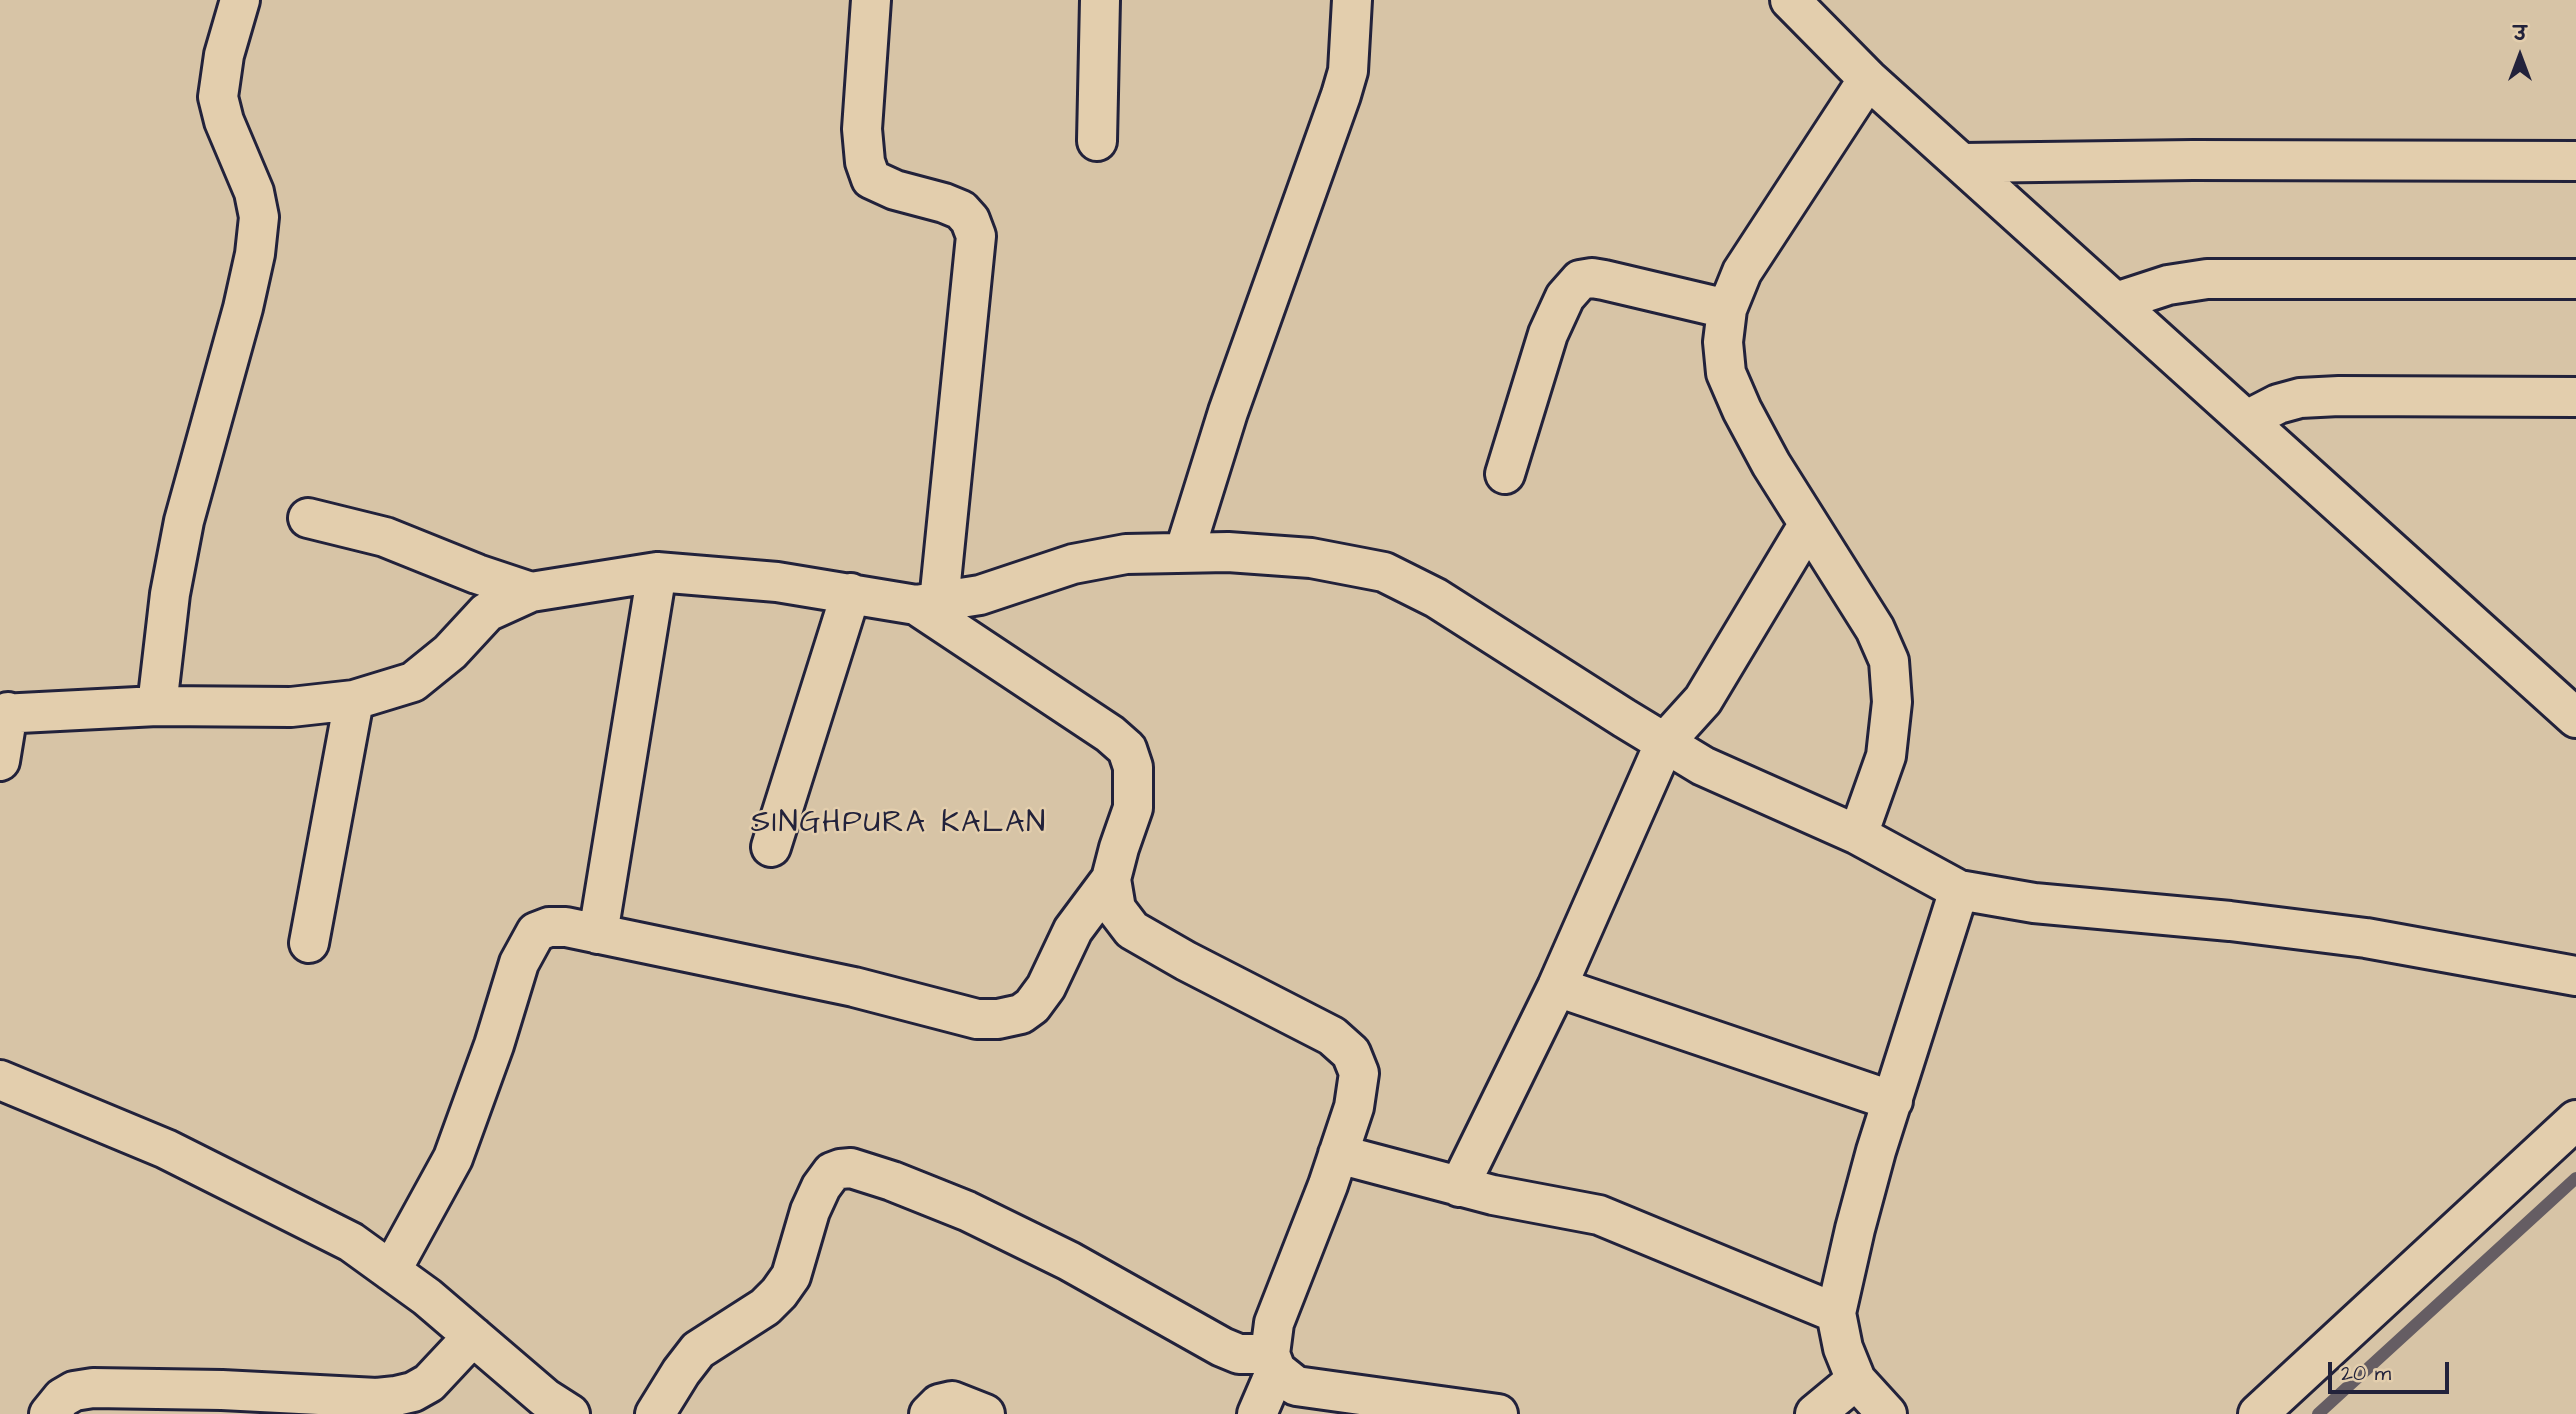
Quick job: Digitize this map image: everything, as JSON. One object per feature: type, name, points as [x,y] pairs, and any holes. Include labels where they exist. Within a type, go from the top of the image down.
[{"type":"street","points":[[157,706],[170,594],[184,521],[243,308],[255,254],[259,217],[254,192],[223,121],[218,97],[223,55],[240,0]]},
{"type":"street","points":[[870,0],[862,129],[865,162],[871,179],[895,190],[961,210],[970,220],[976,236],[928,603]]},
{"type":"street","points":[[1097,141],[1100,0]]},
{"type":"street","points":[[1184,553],[1227,412],[1341,95],[1348,71],[1352,0]]},
{"type":"street","points":[[1790,0],[1868,79],[2576,718]]},
{"type":"street","points":[[1858,835],[1886,756],[1892,702],[1889,661],[1875,629],[1808,525],[1742,411],[1726,373],[1723,342],[1727,309],[1742,272],[1868,79]]},
{"type":"street","points":[[1962,163],[2193,160],[2576,161]]},
{"type":"street","points":[[2116,302],[2168,285],[2207,279],[2576,279]]},
{"type":"street","points":[[1505,474],[1548,334],[1564,297],[1580,280],[1604,280],[1727,309]]},
{"type":"street","points":[[2247,420],[2278,404],[2300,398],[2576,397]]},
{"type":"street","points":[[308,518],[385,537],[477,574],[531,592]]},
{"type":"street","points":[[1459,1187],[1557,987],[1665,742],[1703,700],[1808,525]]},
{"type":"street","points":[[0,761],[4,713],[157,706],[291,707],[354,700],[413,682],[450,652],[487,612],[531,592],[657,572],[777,582],[928,603],[980,595],[1073,564],[1126,554],[1228,552],[1311,558],[1384,572],[1436,598],[1703,766],[1858,835],[1959,890],[2034,903],[2366,938],[2572,969]]},
{"type":"street","points":[[598,934],[657,572]]},
{"type":"street","points":[[771,847],[851,593]]},
{"type":"street","points":[[928,603],[1127,749],[1133,767],[1133,808],[1118,848],[1111,880],[1116,909],[1132,930],[1186,961],[1332,1036],[1351,1053],[1359,1073],[1354,1107],[1274,1323],[1273,1362],[1257,1414]]},
{"type":"street","points":[[309,943],[354,700]]},
{"type":"street","points":[[391,1271],[453,1158],[494,1045],[519,963],[536,932],[549,928],[566,928],[598,934],[854,987],[977,1019],[998,1019],[1021,1014],[1032,1006],[1046,987],[1078,922],[1111,880]]},
{"type":"street","points":[[1887,1414],[1856,1380],[1843,1349],[1836,1313],[1855,1229],[1959,890]]},
{"type":"street","points":[[1557,987],[1893,1101]]},
{"type":"street","points":[[0,1080],[166,1149],[351,1242],[428,1297],[545,1398],[569,1414]]},
{"type":"street","points":[[2258,1414],[2576,1120]]},
{"type":"street","points":[[1338,1154],[1459,1187],[1598,1215],[1836,1313]]},
{"type":"street","points":[[655,1414],[698,1350],[765,1307],[779,1293],[791,1276],[810,1211],[821,1187],[832,1172],[851,1168],[967,1211],[1069,1261],[1222,1347],[1273,1362],[1296,1386],[1498,1414]]},
{"type":"street","points":[[49,1414],[62,1398],[74,1391],[93,1388],[195,1402],[396,1396],[413,1392],[429,1383],[473,1336]]},
{"type":"street","points":[[1815,1414],[1856,1380]]},
{"type":"street","points":[[929,1414],[939,1404],[952,1401],[985,1414]]},
{"type":"waterway","points":[[2318,1414],[2576,1178]]},
{"type":"district","name":"SINGHPURA KALAN","points":[[899,825]]}]
